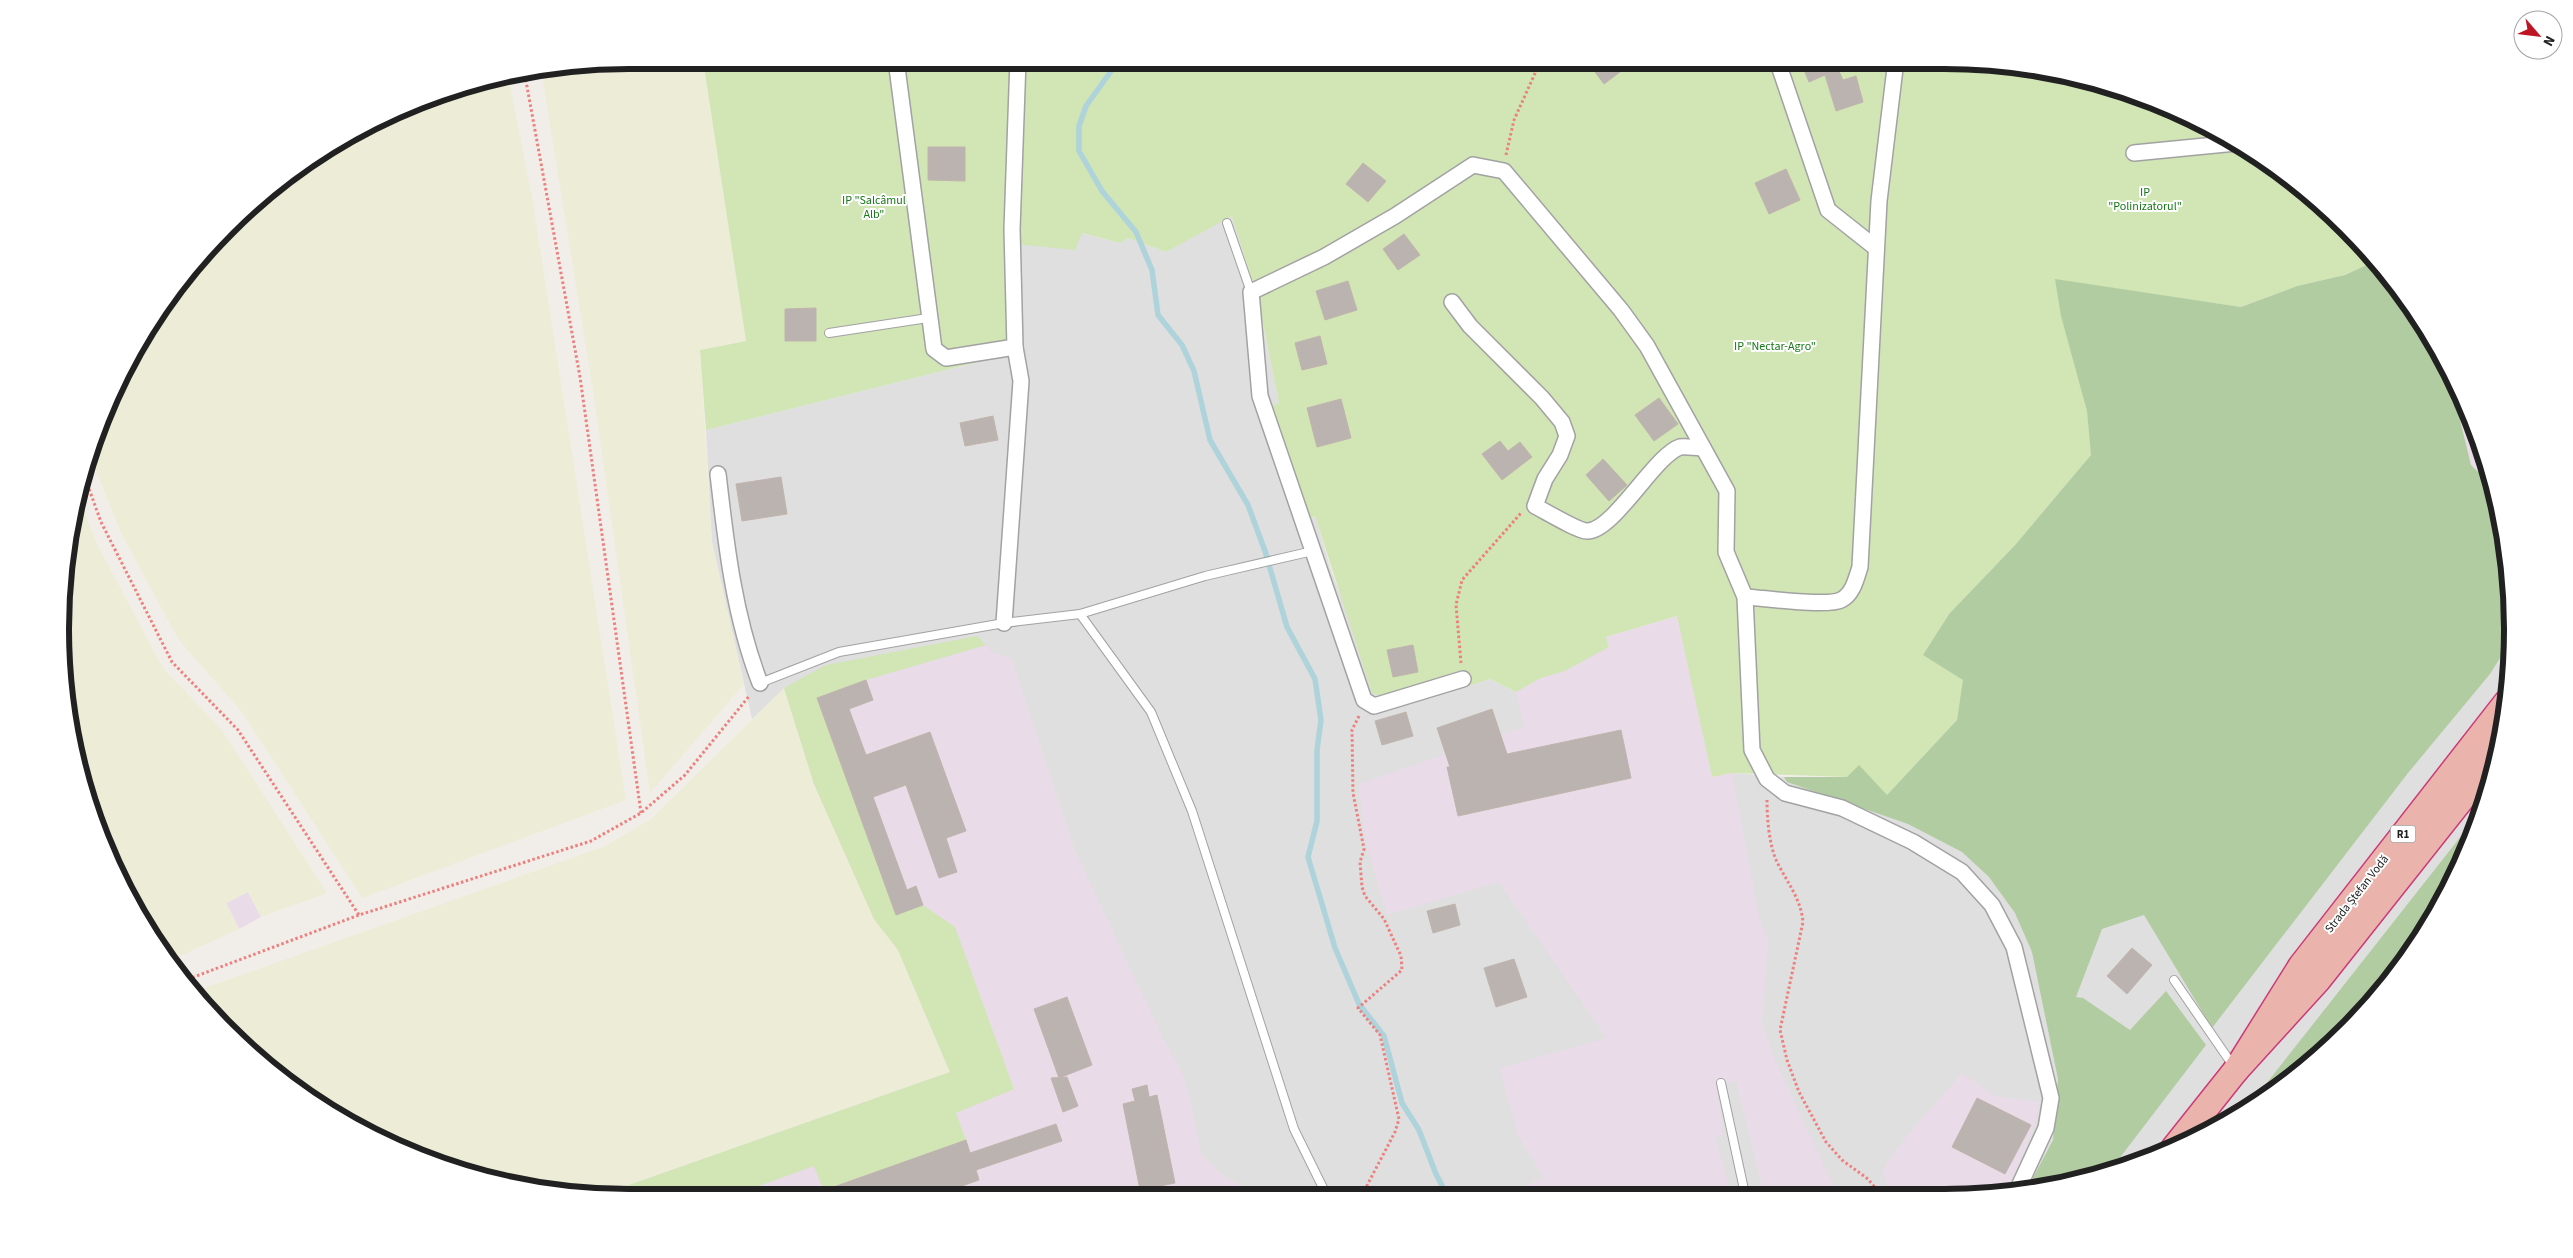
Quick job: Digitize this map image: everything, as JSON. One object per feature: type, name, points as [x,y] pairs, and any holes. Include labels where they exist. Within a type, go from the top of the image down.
[{"type":"highway","name":"Strada Ștefan Vodă","points":[[2236,1070],[2301,966],[2497,715]]},
{"type":"highway","points":[[2185,1134],[2236,1070],[2318,980],[2486,768]]},
{"type":"street","points":[[897,69],[928,318],[934,349],[946,358],[1015,347]]},
{"type":"street","points":[[1004,623],[1021,382],[1015,347],[1012,229],[1018,69]]},
{"type":"street","points":[[1780,69],[1828,210],[1876,248]]},
{"type":"street","points":[[1745,597],[1826,602],[1841,600],[1853,589],[1860,568],[1879,201],[1895,69]]},
{"type":"street","points":[[2134,153],[2224,144]]},
{"type":"street","points":[[1463,679],[1374,706],[1364,700],[1260,396],[1251,292],[1332,252],[1395,216],[1473,165],[1504,172],[1621,310],[1647,346],[1727,491],[1726,552],[1745,597],[1752,750],[1767,779],[1785,793],[1842,808],[1913,842],[1962,872],[1992,905],[2014,947],[2051,1098],[2046,1128],[2020,1183]]},
{"type":"street","points":[[1452,302],[1470,326],[1542,398],[1562,422],[1567,436],[1560,455],[1545,479],[1535,506],[1585,531],[1595,530],[1607,520],[1665,458],[1680,447],[1703,448]]},
{"type":"street","points":[[718,474],[728,563],[753,666],[760,682]]},
{"type":"lane","points":[[1227,223],[1251,292]]},
{"type":"lane","points":[[829,333],[928,318]]},
{"type":"lane","points":[[760,682],[839,652],[1004,623],[1080,614],[1205,576],[1313,551]]},
{"type":"lane","points":[[1080,614],[1150,712],[1192,811],[1294,1128],[1323,1189]]},
{"type":"lane","points":[[2174,980],[2236,1070]]},
{"type":"lane","points":[[1720,1083],[1744,1189]]},
{"type":"path","points":[[1504,172],[1506,152],[1514,120],[1537,69]]},
{"type":"path","points":[[526,79],[580,377],[641,813]]},
{"type":"path","points":[[88,485],[101,522],[172,662],[238,730],[359,915]]},
{"type":"path","points":[[1463,679],[1456,605],[1462,580],[1522,513],[1535,506]]},
{"type":"path","points":[[191,978],[359,915],[591,841],[641,813],[685,775],[760,682]]},
{"type":"path","points":[[1365,1189],[1395,1132],[1399,1119],[1380,1035],[1358,1008],[1384,988],[1402,970],[1400,956],[1384,919],[1365,896],[1362,887],[1360,862],[1364,850],[1353,793],[1352,730],[1358,717],[1374,706]]},
{"type":"path","points":[[1767,779],[1767,813],[1776,859],[1801,906],[1803,922],[1780,1030],[1787,1060],[1799,1092],[1826,1142],[1842,1160],[1868,1179],[1876,1189]]},
{"type":"shaded area","points":[[1232,215],[1259,304],[1279,403],[1272,406],[1308,521],[1315,516],[1332,573],[1380,696],[1459,670],[1457,690],[1490,679],[1516,692],[1541,678],[1565,670],[1609,647],[1712,777],[1732,773],[1784,777],[1887,795],[1957,720],[2016,544],[2087,411],[2369,264],[2410,318],[2429,349],[2462,415],[2475,449],[2485,484],[2499,556],[2503,592],[2504,629],[2503,666],[2499,702],[2485,774],[2475,809],[2446,877],[2410,940],[2365,998],[2340,1025],[2285,1073],[2255,1095],[2224,1114],[2158,1147],[2124,1160],[2053,1178],[1981,1188],[1944,1189],[603,1188],[784,689],[752,719],[712,542],[706,430],[1022,351],[1016,244],[1081,233],[1120,243],[1128,238],[1166,252]]},
{"type":"shaded area","points":[[2460,411],[2475,449],[2483,477],[2471,465],[2459,416]]},
{"type":"shaded area","points":[[1678,616],[1712,777],[1732,773],[1759,917],[1768,941],[1762,1024],[1775,1060],[1835,1189],[1763,1189],[1736,1081],[1716,1085],[1724,1135],[1715,1136],[1730,1189],[1520,1189],[1544,1177],[1518,1136],[1500,1068],[1607,1038],[1499,882],[1387,915],[1365,839],[1359,784],[1524,727],[1516,692],[1541,678],[1565,670],[1609,647],[1606,637]]},
{"type":"shaded area","points":[[986,645],[991,652],[1011,658],[1075,851],[1162,1036],[1185,1079],[1202,1156],[1223,1175],[1246,1189],[823,1189],[965,1140],[956,1113],[1014,1089],[896,915],[817,698],[866,680]]},
{"type":"shaded area","points":[[248,892],[261,917],[239,929],[226,903]]},
{"type":"shaded area","points":[[1962,1073],[1995,1096],[2039,1102],[2035,1125],[2014,1174],[2007,1185],[1981,1188],[1889,1189],[1882,1171],[1907,1136]]},
{"type":"shaded area","points":[[814,1166],[823,1189],[750,1189]]},
{"type":"green space","points":[[704,69],[746,341],[700,350],[712,542],[744,684],[650,793],[593,391],[542,76],[592,70]]},
{"type":"green space","name":"IP \"Nectar-Agro\"","points":[[704,69],[1944,69],[1981,70],[2017,74],[2089,88],[2124,98],[2158,111],[2224,144],[2255,163],[2313,208],[2340,233],[2368,264],[2345,275],[2297,286],[2241,307],[2060,281],[2087,411],[2091,455],[2016,544],[1949,614],[1924,654],[1964,680],[1957,720],[1887,795],[1847,777],[1732,773],[1712,777],[1677,616],[1606,637],[1609,647],[1565,671],[1541,678],[1516,692],[1490,679],[1457,690],[1458,671],[1380,696],[1372,693],[1315,516],[1307,521],[1272,406],[1279,403],[1259,304],[1232,216],[1166,252],[1128,238],[1120,243],[1082,233],[1075,250],[1016,244],[1022,351],[706,430],[700,350],[746,341]]},
{"type":"green space","points":[[510,82],[533,203],[626,800],[362,898],[242,712],[178,639],[120,531],[94,465],[98,449],[111,415],[144,349],[163,318],[208,260],[260,208],[318,163],[349,144],[415,111],[449,98]]},
{"type":"green space","points":[[2368,264],[2410,318],[2429,349],[2460,411],[2459,416],[2471,465],[2483,477],[2493,520],[2503,592],[2503,653],[2490,674],[2408,773],[2212,1028],[2144,915],[2102,929],[2076,997],[2083,998],[2130,1030],[2166,991],[2206,1045],[2116,1162],[2089,1170],[2031,1182],[2053,1140],[2058,1079],[2032,952],[2015,913],[1989,877],[1962,852],[1908,824],[1787,782],[1784,777],[1847,777],[1859,765],[1887,795],[1957,720],[1963,680],[1923,655],[1949,614],[2016,544],[2091,455],[2087,411],[2061,316],[2055,279],[2241,307],[2297,286],[2345,275]]},
{"type":"green space","points":[[83,508],[98,546],[163,668],[222,730],[327,893],[261,917],[248,892],[226,903],[239,929],[176,958],[144,909],[127,877],[98,809],[80,738],[70,666],[70,592]]},
{"type":"green space","points":[[977,636],[986,645],[866,680],[817,698],[896,915],[923,905],[955,927],[1014,1089],[956,1113],[966,1140],[829,1188],[823,1189],[814,1166],[750,1189],[619,1189],[950,1072],[898,950],[874,919],[814,784],[784,688],[826,665]]},
{"type":"green space","points":[[784,688],[814,784],[874,919],[898,950],[950,1072],[619,1189],[592,1188],[520,1178],[484,1170],[449,1160],[381,1131],[318,1095],[288,1073],[233,1025],[201,989],[603,847],[651,819]]},
{"type":"green space","points":[[2468,827],[2446,877],[2429,909],[2410,940],[2388,970],[2340,1025],[2313,1050],[2260,1091]]},
{"type":"building","points":[[1593,69],[1624,69],[1604,84]]},
{"type":"building","points":[[1804,69],[1838,69],[1843,80],[1856,76],[1863,102],[1836,111],[1825,75],[1809,82]]},
{"type":"building","points":[[928,147],[965,147],[965,181],[928,180]]},
{"type":"building","points":[[1363,163],[1386,181],[1368,202],[1346,184]]},
{"type":"building","points":[[1786,169],[1800,200],[1769,214],[1755,183]]},
{"type":"building","points":[[1404,234],[1420,255],[1398,270],[1383,249]]},
{"type":"building","points":[[1348,281],[1357,310],[1325,320],[1316,291]]},
{"type":"building","points":[[816,308],[816,341],[785,341],[785,309]]},
{"type":"building","points":[[1320,336],[1327,364],[1302,370],[1295,343]]},
{"type":"building","points":[[1659,398],[1678,424],[1654,441],[1635,415]]},
{"type":"building","points":[[1341,399],[1351,438],[1317,447],[1307,408]]},
{"type":"building","points":[[993,416],[998,440],[965,446],[960,423]]},
{"type":"building","points":[[1500,441],[1508,451],[1520,442],[1532,457],[1502,480],[1482,454]]},
{"type":"building","points":[[1603,459],[1627,485],[1609,501],[1586,475]]},
{"type":"building","points":[[781,477],[787,514],[742,521],[736,484]]},
{"type":"building","points":[[1413,645],[1418,672],[1393,677],[1387,650]]},
{"type":"building","points":[[866,680],[873,700],[849,709],[866,755],[930,732],[966,831],[946,838],[957,872],[939,878],[906,785],[873,797],[907,890],[916,886],[923,905],[896,915],[817,698]]},
{"type":"building","points":[[1492,709],[1507,754],[1621,730],[1631,778],[1458,816],[1447,767],[1450,767],[1437,728]]},
{"type":"building","points":[[1406,712],[1413,736],[1382,745],[1375,721]]},
{"type":"building","points":[[1455,904],[1460,925],[1433,933],[1427,911]]},
{"type":"building","points":[[2132,948],[2152,965],[2127,994],[2107,976]]},
{"type":"building","points":[[1514,959],[1527,997],[1496,1007],[1484,968]]},
{"type":"building","points":[[1067,997],[1092,1065],[1059,1078],[1034,1009]]},
{"type":"building","points":[[1067,1077],[1078,1106],[1063,1112],[1051,1078]]},
{"type":"building","points":[[1147,1085],[1149,1097],[1157,1095],[1175,1183],[1140,1189],[1123,1104],[1135,1101],[1132,1089]]},
{"type":"building","points":[[1977,1098],[2031,1125],[2005,1174],[1952,1147]]},
{"type":"building","points":[[1056,1124],[1062,1141],[976,1170],[979,1180],[953,1189],[828,1189],[966,1140],[970,1153]]},
{"type":"waterway","points":[[1113,69],[1086,106],[1079,126],[1079,151],[1102,191],[1136,232],[1152,270],[1158,315],[1182,345],[1194,371],[1210,440],[1248,505],[1265,551],[1287,627],[1315,679],[1321,720],[1317,750],[1317,821],[1308,857],[1335,948],[1359,1004],[1384,1036],[1402,1103],[1419,1130],[1444,1189]]},
{"type":"park label","name":"IP \"Polinizatorul\"","points":[[2145,199]]},
{"type":"park label","name":"IP \"Salcâmul Alb\"","points":[[874,207]]}]
